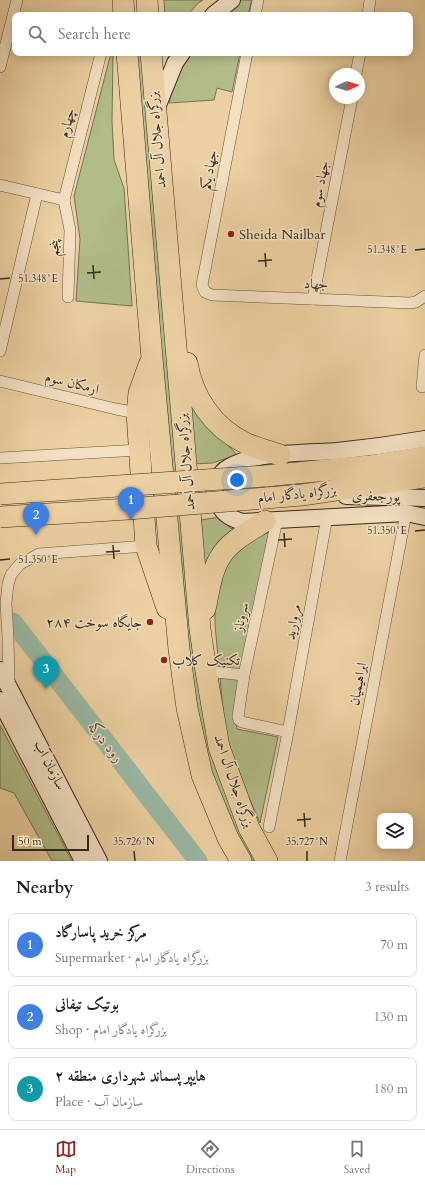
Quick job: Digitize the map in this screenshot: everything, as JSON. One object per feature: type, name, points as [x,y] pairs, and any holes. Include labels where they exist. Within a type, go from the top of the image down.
[{"type":"highway","points":[[123,0],[124,12]]},
{"type":"highway","points":[[147,0],[148,12]]},
{"type":"highway","name":"بزرگراه جلال آل احمد","points":[[127,56],[152,358],[178,637],[187,708],[202,775],[228,838],[241,861]]},
{"type":"highway","name":"بزرگراه جلال آل احمد","points":[[151,56],[200,629],[206,671],[219,747],[249,828],[267,861]]},
{"type":"highway","points":[[171,297],[191,382],[204,409],[214,420],[234,437],[254,447],[280,455]]},
{"type":"highway","points":[[152,358],[139,393],[137,413],[146,546],[178,637]]},
{"type":"highway","name":"بزرگراه یادگار امام","points":[[0,494],[265,476],[369,466],[425,457]]},
{"type":"highway","name":"بزرگراه یادگار امام","points":[[0,517],[128,509],[302,495],[425,478]]},
{"type":"highway","points":[[200,629],[214,572],[221,555],[240,538],[271,521]]},
{"type":"street","points":[[15,12],[18,0]]},
{"type":"street","points":[[217,12],[232,0]]},
{"type":"street","points":[[256,12],[258,0]]},
{"type":"street","points":[[368,12],[370,0]]},
{"type":"street","points":[[0,66],[12,22]]},
{"type":"street","name":"چهارم","points":[[64,200],[100,56]]},
{"type":"street","points":[[155,114],[180,56]]},
{"type":"street","name":"جهاد یکم","points":[[205,292],[202,285],[246,56]]},
{"type":"street","points":[[357,68],[359,56]]},
{"type":"street","name":"جهاد سوم","points":[[313,299],[351,104]]},
{"type":"street","points":[[0,185],[64,200]]},
{"type":"street","points":[[0,351],[37,194]]},
{"type":"street","name":"پنجم","points":[[64,200],[70,230],[68,297]]},
{"type":"street","name":"جهاد","points":[[205,292],[212,295],[410,303],[416,302],[425,296]]},
{"type":"street","points":[[422,387],[425,355]]},
{"type":"street","name":"ارمکان سوم","points":[[0,381],[137,413]]},
{"type":"street","points":[[425,439],[368,448],[253,458],[232,465],[221,473],[215,485],[216,499],[222,510],[230,518],[242,522],[406,513],[425,516]]},
{"type":"street","points":[[0,458],[139,450]]},
{"type":"street","name":"پورجعفری","points":[[302,495],[425,498]]},
{"type":"street","name":"ابراهیمیان","points":[[340,861],[406,513]]},
{"type":"street","name":"مروارید","points":[[269,828],[327,517]]},
{"type":"street","name":"سروناز","points":[[271,521],[238,717],[242,722],[288,732]]},
{"type":"street","points":[[4,694],[8,637],[6,603],[8,584],[11,574],[20,564],[39,554],[146,546]]},
{"type":"street","name":"سازمان آب","points":[[0,670],[4,694],[83,861]]},
{"type":"street","points":[[206,671],[244,675]]},
{"type":"street","name":"سازمان آب","points":[[4,694],[99,861]]},
{"type":"green space","points":[[164,0],[203,0],[198,3],[190,12],[165,12]]},
{"type":"green space","points":[[239,0],[252,0],[249,12],[223,12]]},
{"type":"green space","points":[[110,56],[113,56],[112,121],[114,160],[124,188],[132,306],[76,301],[80,239],[74,196]]},
{"type":"green space","points":[[137,56],[145,56],[193,643],[256,861],[248,861],[220,800],[203,748],[188,645],[170,453]]},
{"type":"green space","points":[[188,56],[239,56],[232,92],[217,88],[214,100],[169,103],[174,83]]},
{"type":"green space","points":[[188,385],[228,445],[237,455],[212,463],[194,464]]},
{"type":"green space","points":[[220,517],[230,528],[243,532],[204,591],[201,520]]},
{"type":"green space","points":[[269,532],[234,713],[237,729],[278,737],[260,823],[231,757],[225,731],[215,625],[215,588],[222,566],[246,542]]},
{"type":"green space","points":[[0,725],[72,861],[52,861],[14,793],[0,788]]},
{"type":"waterway","name":"رود درکه","points":[[13,622],[198,861]]},
{"type":"place","name":"Sheida Nailbar","points":[[231,234]]},
{"type":"place","name":"مرکز خرید پاسارگاد","points":[[131,520]]},
{"type":"place","name":"بوتیک تیفانی","points":[[36,535]]},
{"type":"place","name":"جایگاه سوخت ۲۸۴","points":[[150,622]]},
{"type":"place","name":"تکنیک کلاب","points":[[164,660]]},
{"type":"place","name":"هایپر پسماند شهرداری منطقه ۲","points":[[46,689]]}]
